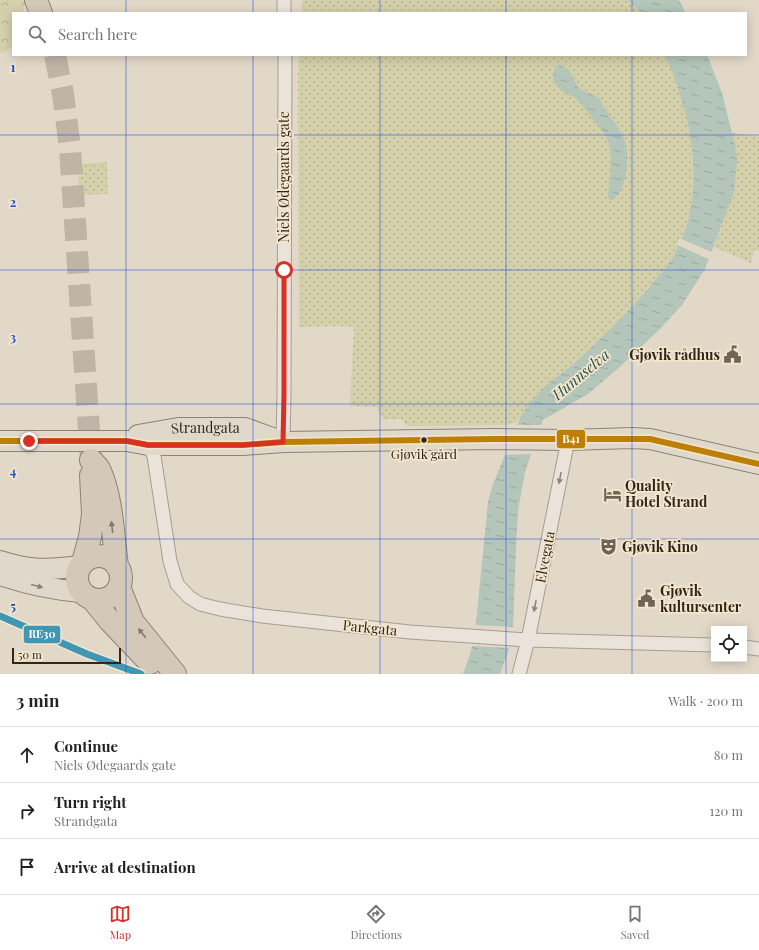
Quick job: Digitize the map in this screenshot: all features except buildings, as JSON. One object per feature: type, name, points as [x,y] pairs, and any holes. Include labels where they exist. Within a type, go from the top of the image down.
[{"type":"highway","points":[[36,0],[41,12]]},
{"type":"highway","points":[[117,566],[110,508],[98,468],[91,460],[93,514],[90,537],[76,580],[78,586],[87,596],[162,674]]},
{"type":"highway","points":[[81,564],[89,558],[97,556],[104,557],[111,560],[120,572],[121,580],[119,587],[109,598],[101,601],[87,596]]},
{"type":"highway","points":[[119,587],[133,622],[175,674]]},
{"type":"main road","name":"Strandgata","points":[[127,441],[140,435],[178,428],[245,428],[283,442]]},
{"type":"main road","name":"Strandgata","points":[[0,441],[127,441],[148,445],[243,445],[283,442],[632,438],[650,439],[759,464]]},
{"type":"main road","points":[[0,561],[38,570],[81,564]]},
{"type":"main road","points":[[0,575],[43,588],[87,596]]},
{"type":"street","points":[[284,0],[284,12]]},
{"type":"street","name":"Niels Ødegaards gate","points":[[283,442],[285,56]]},
{"type":"street","name":"Elvegata","points":[[519,674],[528,640],[560,440]]},
{"type":"street","name":"Parkgata","points":[[148,445],[154,456],[173,572],[177,584],[188,597],[200,604],[262,616],[410,632],[507,640],[711,645]]},
{"type":"street","points":[[747,647],[759,649]]},
{"type":"green space","points":[[0,0],[26,0],[23,12],[12,12],[12,46],[8,50],[0,53]]},
{"type":"green space","points":[[302,0],[628,0],[640,12],[302,12]]},
{"type":"green space","name":"Gjøvik gård","points":[[299,56],[665,56],[683,105],[693,159],[693,186],[690,212],[682,238],[670,262],[652,286],[585,353],[548,384],[516,423],[505,425],[407,426],[401,419],[383,419],[377,407],[350,406],[354,327],[299,327]]},
{"type":"green space","points":[[731,132],[759,137],[759,251],[754,250],[751,263],[714,247],[724,219]]},
{"type":"green space","points":[[107,162],[108,194],[78,195],[79,164]]},
{"type":"water","points":[[628,0],[679,0],[685,12],[640,12]]},
{"type":"water","name":"Hunnselva","points":[[665,56],[707,56],[722,93],[735,145],[737,160],[734,192],[705,269],[682,305],[659,330],[621,366],[588,394],[543,420],[525,472],[518,511],[513,627],[510,646],[500,674],[463,674],[471,651],[476,623],[488,502],[493,484],[521,416],[542,389],[579,359],[622,318],[670,262],[682,238],[690,212],[693,186],[693,159],[683,105]]},
{"type":"water","points":[[559,64],[569,70],[579,89],[599,98],[624,138],[627,153],[626,176],[619,193],[614,199],[610,200],[608,196],[611,159],[607,138],[577,99],[563,91],[556,84],[553,73]]},
{"type":"pier","points":[[679,238],[714,253],[711,260],[677,245]]},
{"type":"pier","points":[[515,425],[543,425],[534,454],[503,455]]},
{"type":"pier","points":[[474,625],[515,627],[511,648],[470,646]]},
{"type":"tunnel","points":[[55,56],[63,94],[70,148],[91,460]]},
{"type":"transit line","name":"B41","points":[[0,441],[127,441],[148,445],[243,445],[283,442],[494,439],[650,439],[759,464]]},
{"type":"transit line","name":"RE30","points":[[0,616],[87,654],[141,674]]},
{"type":"place","name":"Gjøvik rådhus","points":[[733,355]]},
{"type":"place","name":"Gjøvik gård","points":[[424,440]]},
{"type":"place","name":"Quality Hotel Strand","points":[[612,494]]},
{"type":"place","name":"Gjøvik Kino","points":[[609,547]]},
{"type":"place","name":"Gjøvik kultursenter","points":[[647,599]]},
{"type":"route","points":[[29,441],[127,441],[148,445],[243,445],[283,442],[284,270]]}]
